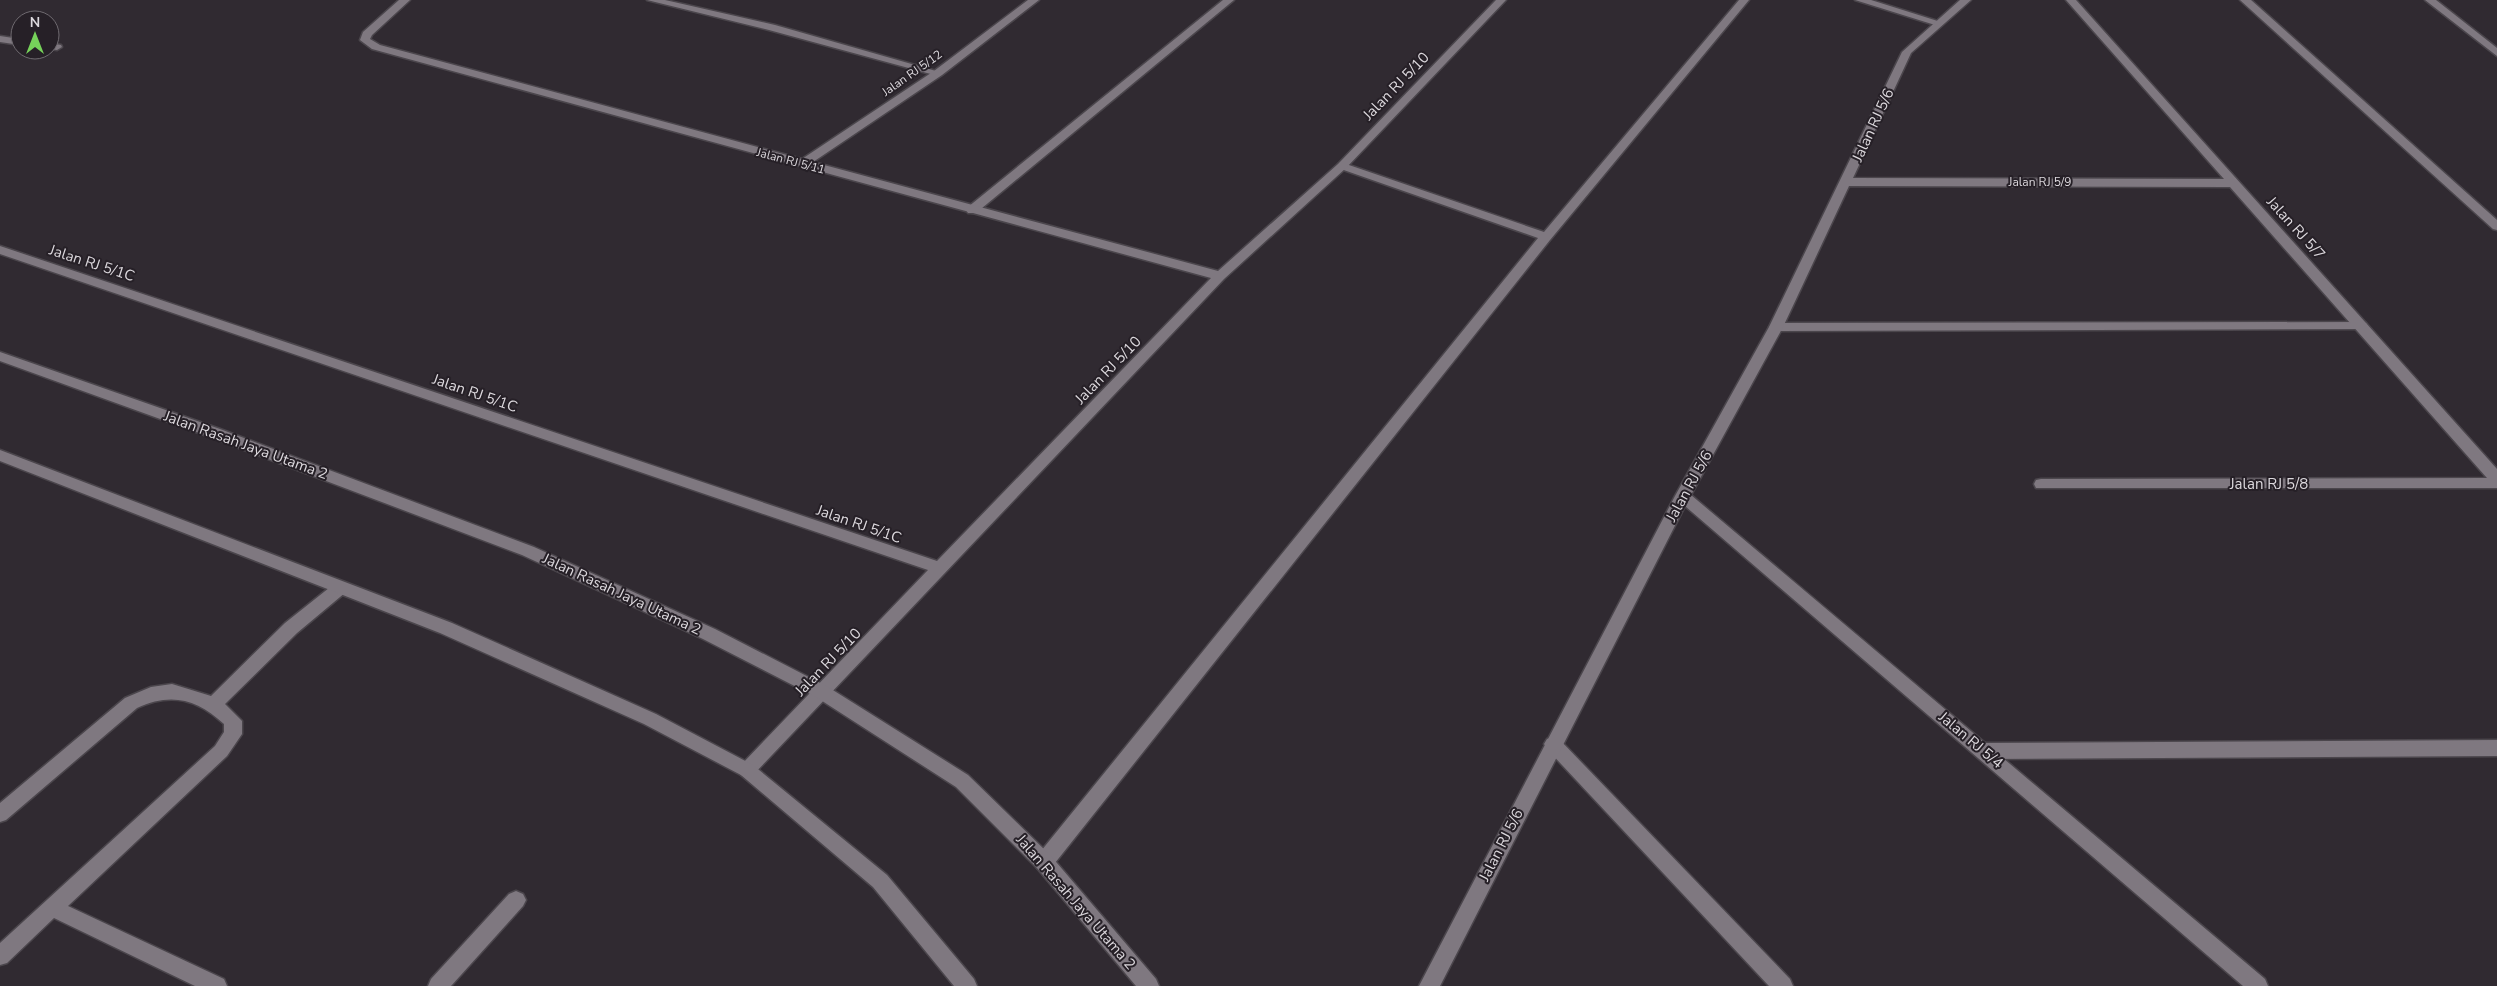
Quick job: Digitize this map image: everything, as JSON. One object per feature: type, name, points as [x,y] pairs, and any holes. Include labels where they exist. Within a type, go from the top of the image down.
[{"type":"street","name":"Jalan RJ 5/11","points":[[406,0],[367,34],[365,40],[376,47],[1220,276]]},
{"type":"street","points":[[652,0],[771,27],[938,73]]},
{"type":"street","name":"Jalan RJ 5/12","points":[[802,164],[938,73],[1034,0]]},
{"type":"street","points":[[972,210],[1229,0]]},
{"type":"street","name":"Jalan RJ 5/10","points":[[747,770],[1220,276],[1342,166],[1501,0]]},
{"type":"street","points":[[1044,862],[1546,237],[1744,0]]},
{"type":"street","points":[[1860,0],[1939,23]]},
{"type":"street","name":"Jalan RJ 5/6","points":[[1429,986],[1683,496],[1776,327],[1907,52],[1966,0]]},
{"type":"street","name":"Jalan RJ 5/7","points":[[2071,0],[2497,479]]},
{"type":"street","points":[[2245,0],[2497,226]]},
{"type":"street","points":[[2430,0],[2497,53]]},
{"type":"street","points":[[1342,166],[1546,237]]},
{"type":"street","name":"Jalan RJ 5/9","points":[[1846,182],[2234,183]]},
{"type":"street","name":"Jalan RJ 5/1C","points":[[0,250],[940,568]]},
{"type":"street","points":[[1776,327],[2361,326]]},
{"type":"street","name":"Jalan Rasah Jaya Utama 2","points":[[0,356],[215,432],[528,551],[709,634],[822,692],[962,781],[1044,862],[1149,986]]},
{"type":"street","points":[[0,455],[123,501],[340,588],[446,628],[650,719],[747,770],[880,881],[967,986]]},
{"type":"street","name":"Jalan RJ 5/8","points":[[2041,484],[2497,483]]},
{"type":"street","name":"Jalan RJ 5/4","points":[[1683,496],[2258,986]]},
{"type":"street","points":[[214,704],[291,628],[340,588]]},
{"type":"street","points":[[0,814],[131,703],[151,694],[172,691],[214,704],[233,721],[233,734],[221,751],[0,956]]},
{"type":"street","points":[[1553,744],[1784,986]]},
{"type":"street","points":[[1983,751],[2497,748]]},
{"type":"street","points":[[438,986],[516,900]]},
{"type":"street","points":[[53,908],[217,986]]}]
